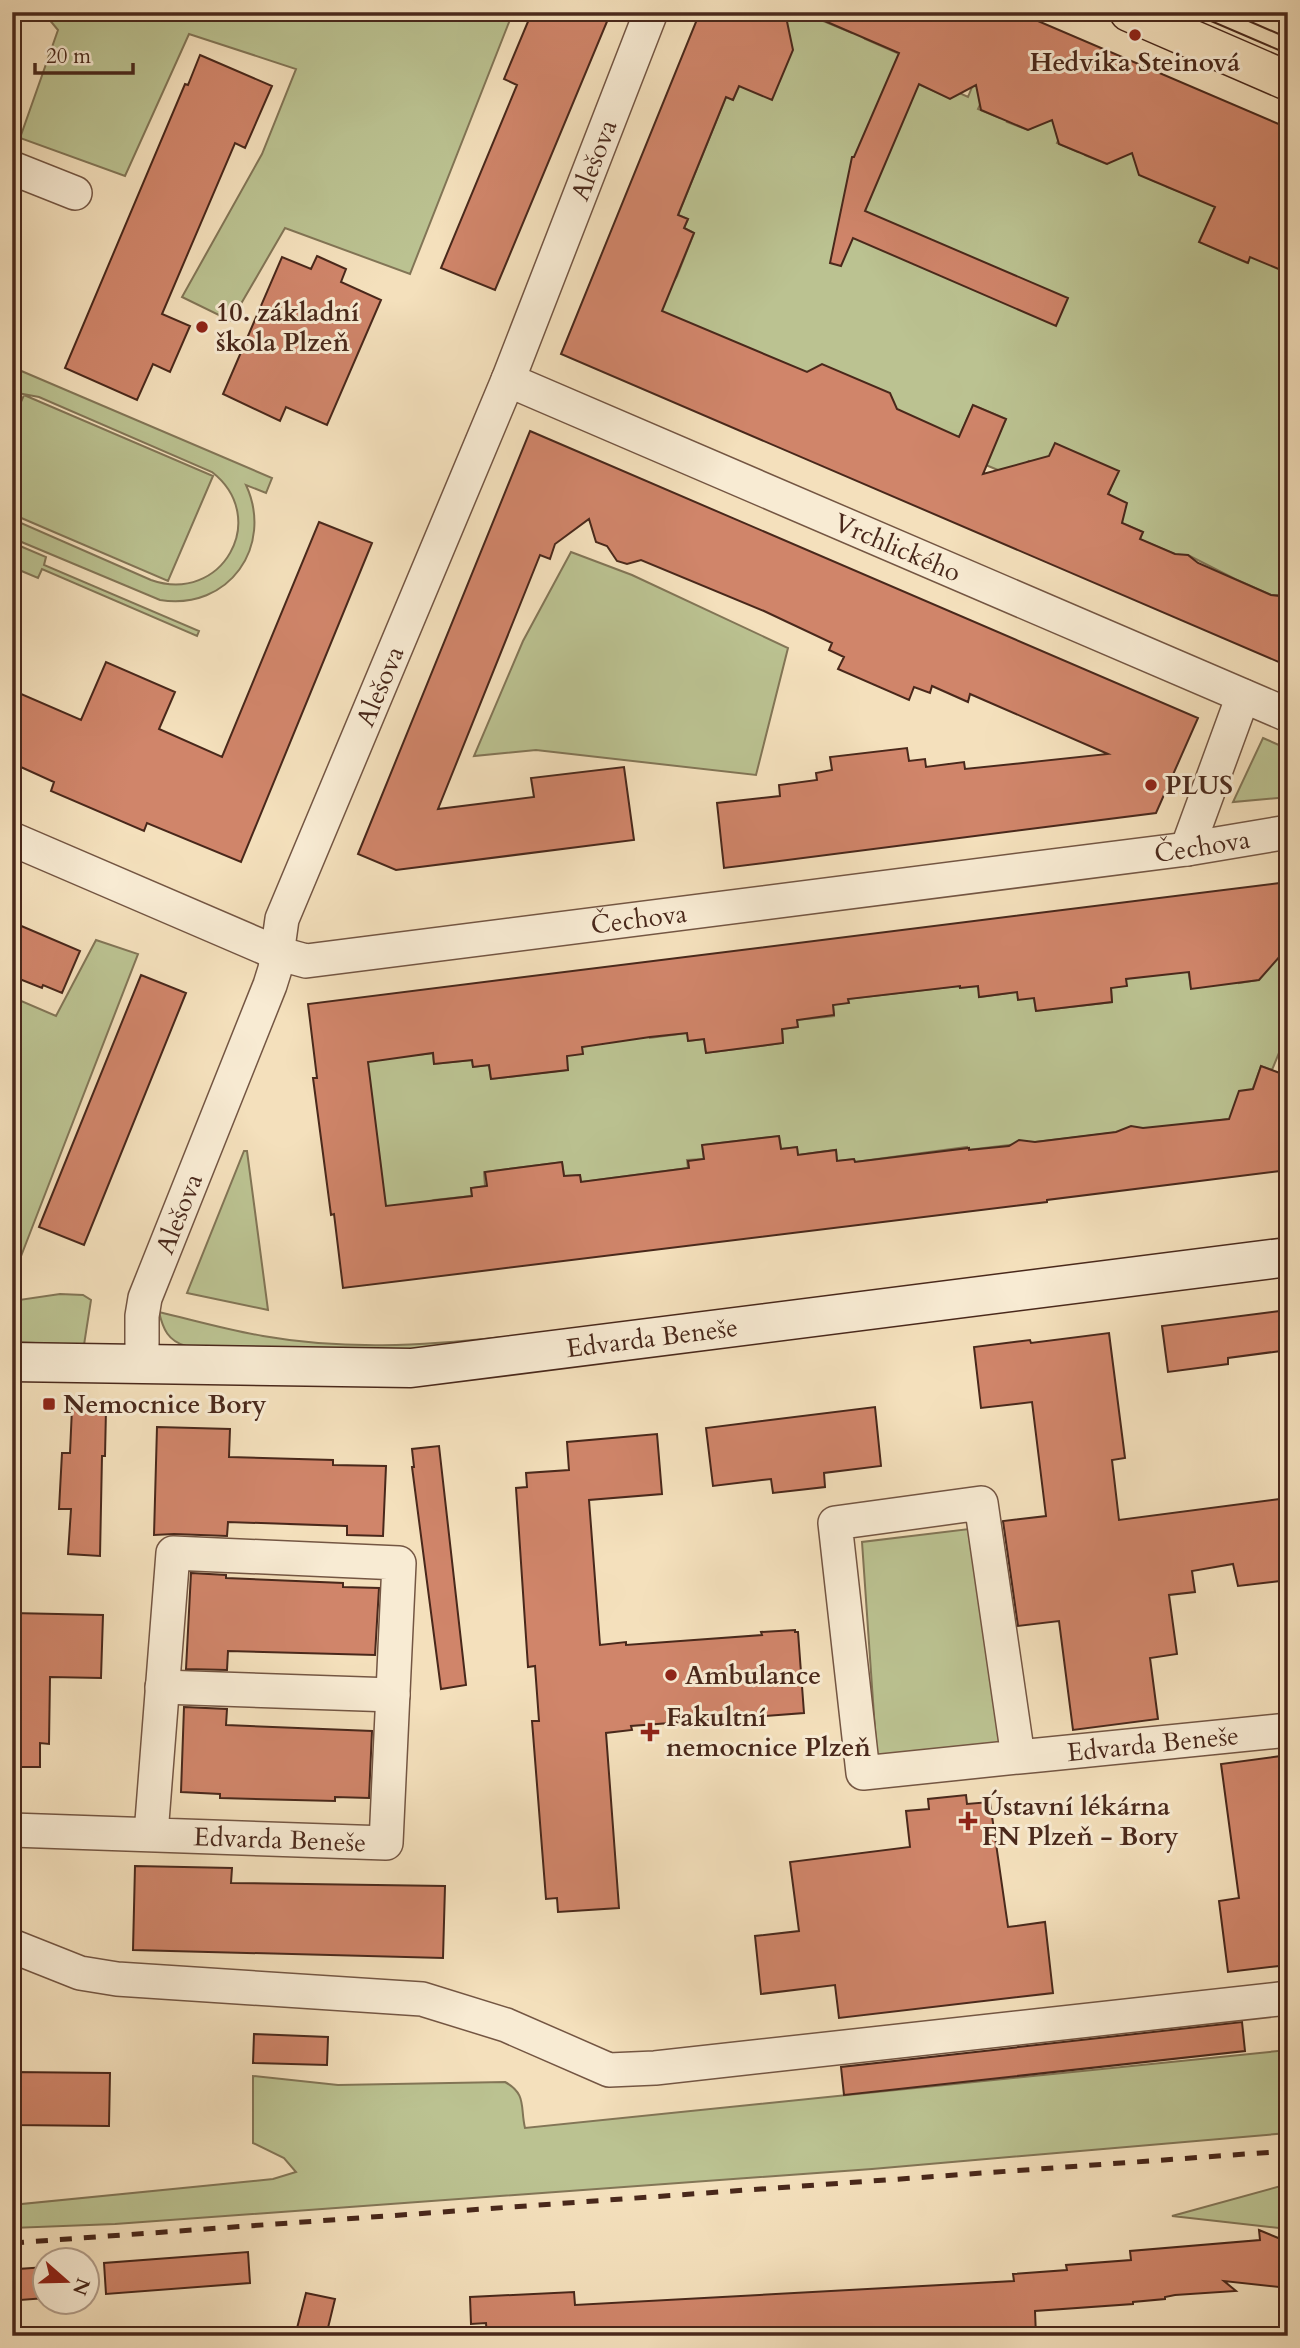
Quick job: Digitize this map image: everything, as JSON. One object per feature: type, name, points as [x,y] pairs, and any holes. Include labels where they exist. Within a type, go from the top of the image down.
[{"type":"main road","points":[[1129,12],[1288,81]]},
{"type":"street","name":"Alešova","points":[[142,1365],[142,1315],[145,1298],[270,985],[282,919],[508,380],[651,12]]},
{"type":"street","points":[[12,168],[75,193]]},
{"type":"street","name":"Vrchlického","points":[[508,380],[1288,715]]},
{"type":"street","points":[[1187,849],[1243,696]]},
{"type":"street","name":"Čechova","points":[[12,839],[277,953],[306,961],[1187,849],[1288,832]]},
{"type":"street","name":"Edvarda Beneše","points":[[12,1362],[411,1368],[1288,1257]]},
{"type":"street","name":"Edvarda Beneše","points":[[1018,1758],[981,1503],[835,1523],[863,1773],[1018,1758],[1288,1730]]},
{"type":"street","name":"Edvarda Beneše","points":[[12,1830],[386,1843],[399,1563],[173,1553],[151,1833]]},
{"type":"street","points":[[162,1687],[393,1695]]},
{"type":"street","points":[[12,1946],[71,1970],[117,1979],[422,1999],[506,2025],[609,2070],[654,2068],[1288,1998]]},
{"type":"green space","points":[[43,12],[513,12],[410,274],[285,228],[231,321],[182,297],[262,154],[296,69],[189,34],[125,176],[20,138],[58,30]]},
{"type":"green space","points":[[773,12],[820,12],[818,19],[852,33],[854,29],[865,39],[897,53],[900,47],[902,77],[950,98],[955,91],[968,97],[980,67],[995,73],[978,109],[1000,118],[1016,104],[1007,122],[1028,130],[1074,107],[1057,143],[1078,152],[1087,135],[1085,155],[1107,164],[1138,135],[1139,174],[1156,182],[1163,170],[1172,174],[1167,187],[1216,205],[1200,242],[1247,263],[1264,223],[1288,261],[1284,271],[1288,273],[1288,599],[1271,595],[1188,555],[1177,555],[1139,539],[1143,532],[1122,523],[1105,502],[1118,471],[1042,473],[1038,465],[1029,461],[1010,475],[981,463],[992,449],[1006,419],[973,405],[959,438],[809,393],[651,321],[677,276],[694,233],[684,228],[688,219],[678,215],[726,97],[733,100]]},
{"type":"green space","points":[[12,367],[272,478],[266,493],[246,485],[253,508],[254,530],[249,551],[239,569],[225,585],[206,595],[185,601],[160,600],[12,538],[12,519],[151,580],[176,584],[199,580],[217,569],[230,553],[237,533],[237,512],[229,491],[212,472],[39,397],[12,392]]},
{"type":"green space","points":[[24,395],[213,476],[168,581],[12,514],[12,422]]},
{"type":"green space","points":[[13,543],[46,557],[44,565],[199,631],[197,636],[42,569],[38,578],[12,567]]},
{"type":"green space","points":[[571,552],[632,575],[788,648],[756,775],[536,750],[474,756],[523,641]]},
{"type":"green space","points":[[1263,738],[1288,749],[1288,797],[1233,802]]},
{"type":"green space","points":[[96,940],[138,954],[18,1264],[12,1263],[12,997],[56,1016]]},
{"type":"green space","points":[[1256,946],[1288,960],[1288,1031],[1272,1070],[1261,1066],[1238,1118],[967,1150],[967,1147],[855,1162],[854,1159],[837,1161],[836,1150],[798,1155],[797,1147],[781,1149],[779,1136],[703,1145],[704,1159],[687,1160],[688,1168],[581,1182],[580,1175],[564,1176],[562,1162],[484,1172],[485,1186],[471,1188],[472,1196],[434,1200],[364,1229],[342,1056],[415,1047],[417,1055],[433,1053],[434,1064],[472,1060],[473,1067],[489,1065],[491,1079],[567,1070],[565,1055],[582,1047],[648,1027],[650,1038],[687,1033],[689,1041],[704,1039],[706,1053],[783,1043],[782,1029],[797,1027],[797,1020],[834,1016],[833,1005],[847,999],[978,986],[980,997],[1017,992],[1034,998],[1036,1011],[1112,1002],[1111,988],[1126,979],[1186,955],[1191,988],[1237,969],[1239,983],[1258,980]]},
{"type":"green space","points":[[244,1151],[247,1151],[268,1310],[187,1293]]},
{"type":"green space","points":[[60,1294],[83,1295],[91,1300],[84,1345],[12,1342],[12,1301]]},
{"type":"green space","points":[[159,1312],[237,1331],[293,1340],[383,1345],[503,1337],[505,1348],[439,1353],[186,1346],[167,1333]]},
{"type":"green space","points":[[969,1529],[1008,1749],[877,1759],[862,1542]]},
{"type":"green space","points":[[1288,2050],[1288,2133],[872,2169],[115,2224],[12,2228],[12,2205],[273,2179],[296,2172],[284,2158],[253,2143],[253,2076],[338,2085],[505,2082],[520,2096],[525,2128]]},
{"type":"green space","points":[[1288,2184],[1288,2229],[1172,2216]]},
{"type":"building","points":[[532,12],[611,12],[495,290],[441,268],[517,85],[504,79]]},
{"type":"building","points":[[700,12],[785,12],[793,50],[772,100],[739,86],[733,100],[726,97],[678,215],[688,219],[684,228],[694,233],[662,311],[807,372],[822,364],[890,393],[897,409],[959,437],[973,405],[1006,419],[983,474],[1049,456],[1055,443],[1119,471],[1108,494],[1127,503],[1122,523],[1143,532],[1140,539],[1175,554],[1188,555],[1198,563],[1271,595],[1288,597],[1288,666],[561,354]]},
{"type":"building","points":[[804,12],[1017,12],[1288,128],[1288,273],[1250,257],[1248,263],[1199,242],[1215,207],[1139,175],[1132,153],[1107,164],[1059,144],[1052,120],[1028,130],[981,110],[976,85],[950,99],[919,84],[865,211],[1068,298],[1056,326],[853,238],[841,266],[830,263],[852,157],[899,53]]},
{"type":"building","points":[[200,55],[272,86],[245,148],[235,143],[162,314],[190,326],[170,372],[153,364],[137,400],[65,368],[185,84],[188,85]]},
{"type":"building","points":[[317,256],[346,269],[341,282],[381,300],[327,425],[286,407],[280,421],[223,394],[282,257],[311,269]]},
{"type":"building","points":[[530,431],[1198,718],[1156,813],[724,868],[717,803],[780,796],[779,785],[817,780],[816,773],[832,770],[830,757],[907,748],[909,761],[925,759],[926,767],[964,762],[965,769],[1108,754],[970,694],[968,702],[932,686],[930,693],[914,687],[909,700],[838,669],[844,657],[829,650],[832,643],[764,611],[641,560],[627,564],[617,561],[607,546],[596,542],[589,519],[555,544],[550,559],[540,555],[438,809],[534,797],[531,778],[624,767],[634,840],[396,870],[358,854]]},
{"type":"building","points":[[319,522],[372,543],[241,862],[147,823],[144,831],[51,791],[54,782],[12,763],[12,690],[81,720],[106,662],[175,692],[159,729],[222,757]]},
{"type":"building","points":[[1288,882],[1288,947],[1259,980],[1191,989],[1189,972],[1126,979],[1127,986],[1111,988],[1112,1002],[1036,1011],[1034,998],[1018,1000],[1017,992],[979,997],[978,986],[848,999],[849,1003],[833,1005],[834,1015],[797,1020],[798,1027],[782,1029],[783,1043],[706,1053],[704,1039],[688,1041],[687,1033],[650,1037],[582,1047],[583,1054],[567,1056],[568,1070],[491,1079],[489,1065],[473,1067],[472,1060],[434,1064],[433,1053],[368,1062],[386,1206],[472,1196],[471,1188],[487,1186],[485,1172],[562,1162],[564,1176],[580,1175],[581,1182],[689,1168],[688,1161],[704,1159],[702,1145],[779,1136],[781,1149],[797,1147],[798,1155],[836,1150],[837,1161],[854,1159],[855,1162],[969,1148],[1009,1146],[1019,1140],[1035,1142],[1116,1132],[1131,1126],[1143,1128],[1229,1119],[1239,1091],[1253,1089],[1261,1066],[1288,1076],[1288,1170],[343,1288],[313,1078],[317,1078],[308,1004]]},
{"type":"building","points":[[12,922],[80,951],[62,993],[12,976]]},
{"type":"building","points":[[141,975],[186,993],[84,1245],[39,1227]]},
{"type":"building","points":[[1288,1310],[1288,1350],[1228,1358],[1228,1364],[1168,1372],[1162,1326]]},
{"type":"building","points":[[1109,1333],[1125,1458],[1112,1460],[1119,1520],[1288,1498],[1288,1580],[1238,1586],[1233,1564],[1192,1571],[1195,1592],[1169,1595],[1177,1654],[1150,1658],[1158,1719],[1073,1730],[1059,1621],[1018,1626],[1003,1521],[1046,1516],[1032,1402],[981,1408],[974,1347]]},
{"type":"building","points":[[875,1407],[881,1466],[824,1473],[825,1487],[773,1493],[771,1479],[713,1486],[706,1428]]},
{"type":"building","points":[[72,1408],[106,1409],[100,1556],[68,1554],[71,1509],[59,1509],[62,1453],[70,1453]]},
{"type":"building","points":[[157,1427],[230,1429],[229,1457],[333,1460],[333,1465],[386,1466],[383,1536],[347,1535],[347,1526],[228,1522],[227,1536],[154,1535]]},
{"type":"building","name":"Ambulance","points":[[657,1434],[662,1494],[589,1500],[600,1645],[762,1635],[761,1632],[795,1630],[798,1632],[804,1713],[631,1726],[632,1730],[606,1733],[619,1908],[558,1912],[557,1898],[546,1899],[532,1721],[539,1721],[535,1666],[528,1667],[516,1488],[527,1487],[526,1473],[569,1470],[567,1442]]},
{"type":"building","points":[[439,1446],[466,1685],[441,1689],[412,1467],[412,1449]]},
{"type":"building","points":[[191,1573],[226,1575],[226,1578],[343,1583],[343,1587],[379,1588],[375,1655],[228,1651],[227,1670],[186,1669]]},
{"type":"building","points":[[12,1613],[103,1615],[101,1678],[50,1677],[49,1744],[40,1743],[40,1767],[12,1767]]},
{"type":"building","points":[[184,1707],[227,1709],[226,1725],[372,1731],[369,1798],[335,1797],[335,1801],[220,1798],[220,1794],[181,1792]]},
{"type":"building","points":[[1288,1755],[1288,1965],[1228,1972],[1219,1901],[1239,1898],[1221,1764]]},
{"type":"building","points":[[966,1795],[967,1804],[990,1802],[1008,1927],[1045,1922],[1053,1993],[839,2018],[835,1985],[761,1994],[755,1936],[799,1931],[790,1862],[910,1847],[906,1811],[929,1809],[928,1799]]},
{"type":"building","points":[[135,1866],[232,1868],[231,1883],[445,1886],[443,1958],[133,1950]]},
{"type":"building","points":[[1242,2022],[1245,2051],[844,2095],[841,2067]]},
{"type":"building","points":[[254,2034],[328,2037],[327,2065],[253,2063]]},
{"type":"building","points":[[12,2072],[110,2073],[109,2126],[12,2125]]},
{"type":"building","points":[[1259,2230],[1288,2242],[1288,2288],[1224,2281],[1236,2291],[1175,2295],[1133,2304],[1035,2311],[1036,2336],[487,2336],[486,2323],[471,2324],[470,2297],[574,2292],[575,2305],[1014,2281],[1013,2274],[1067,2270],[1066,2265],[1131,2260],[1130,2251],[1260,2240]]},
{"type":"building","points":[[248,2252],[250,2283],[106,2294],[104,2263]]},
{"type":"building","points":[[32,2268],[32,2299],[20,2300],[18,2269]]},
{"type":"building","points":[[306,2293],[335,2299],[326,2336],[295,2336]]},
{"type":"tram line","points":[[1190,12],[1288,54]]},
{"type":"tram line","points":[[1228,12],[1288,38]]},
{"type":"railway","points":[[12,2243],[1288,2151]]},
{"type":"place","name":"Hedvika Steinová","points":[[1135,35]]},
{"type":"place","name":"10. základní škola Plzeň","points":[[202,327]]},
{"type":"place","name":"PLUS","points":[[1151,785]]},
{"type":"place","name":"Nemocnice Bory","points":[[49,1404]]},
{"type":"place","name":"Ambulance","points":[[671,1675]]},
{"type":"place","name":"Fakultní nemocnice Plzeň","points":[[650,1732]]},
{"type":"place","name":"Ústavní lékárna FN Plzeň - Bory","points":[[968,1821]]}]
